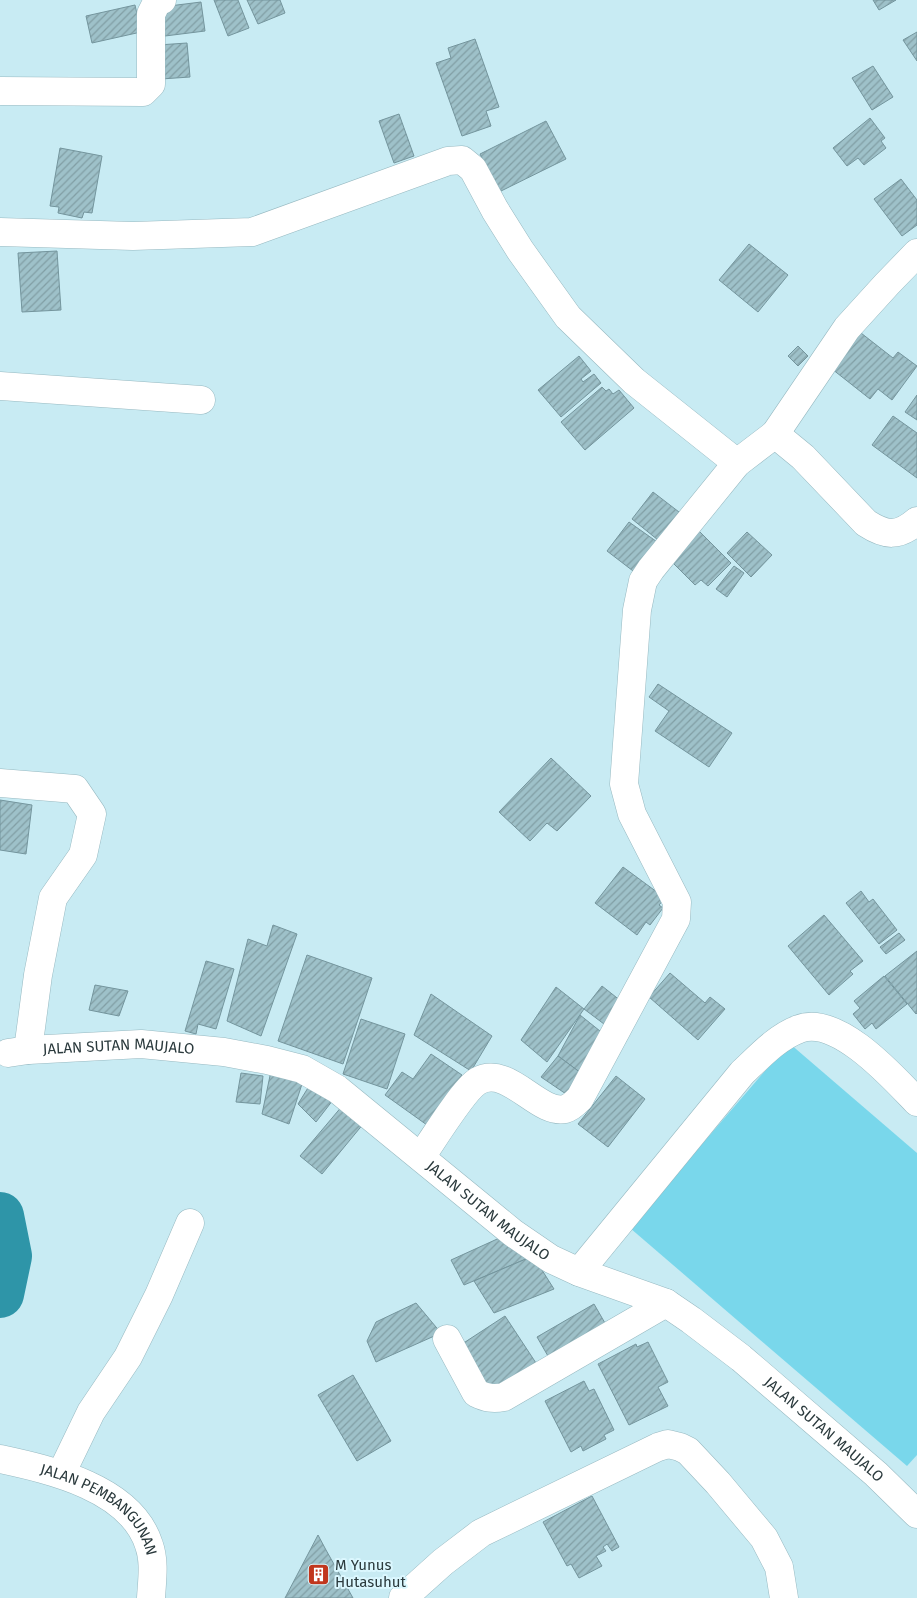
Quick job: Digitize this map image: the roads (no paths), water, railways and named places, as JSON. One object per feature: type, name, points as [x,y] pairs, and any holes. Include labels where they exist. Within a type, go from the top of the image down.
[{"type":"street","points":[[0,91],[144,92],[151,84],[151,14],[156,2],[162,0]]},
{"type":"street","points":[[0,232],[133,236],[252,232],[448,161],[462,160],[473,169],[495,210],[520,250],[568,317],[634,381],[737,463]]},
{"type":"street","points":[[421,1157],[470,1087],[485,1078],[505,1080],[558,1109],[566,1109],[580,1098],[674,924],[677,902],[632,814],[624,784],[637,610],[643,581],[737,463],[775,434],[847,328],[917,253]]},
{"type":"street","points":[[0,386],[201,400]]},
{"type":"street","points":[[775,434],[803,457],[866,523],[887,533],[897,533],[917,521]]},
{"type":"street","name":"JALAN SUTAN MAUJALO","points":[[0,782],[75,789],[92,814],[84,855],[52,898],[38,975],[18,1052],[140,1044],[224,1052],[302,1069],[337,1089],[513,1233],[552,1259],[579,1272],[666,1303],[741,1358],[876,1474],[917,1514]]},
{"type":"street","points":[[579,1272],[742,1073],[771,1046],[801,1028],[829,1029],[847,1038],[884,1068],[917,1102]]},
{"type":"street","points":[[61,1474],[91,1412],[128,1357],[159,1295],[190,1223]]},
{"type":"street","points":[[446,1339],[476,1393],[494,1399],[504,1397],[666,1303]]},
{"type":"street","points":[[403,1598],[443,1562],[481,1533],[658,1447],[673,1444],[688,1451],[718,1483],[764,1538],[779,1567],[784,1598]]},
{"type":"street","name":"JALAN PEMBANGUNAN","points":[[0,1459],[37,1466],[93,1487],[113,1499],[130,1514],[143,1532],[149,1545],[154,1565],[151,1598]]},
{"type":"waterway","points":[[0,1216],[8,1256],[0,1294]]},
{"type":"place","name":"M Yunus Hutasuhut","points":[[319,1574]]}]
